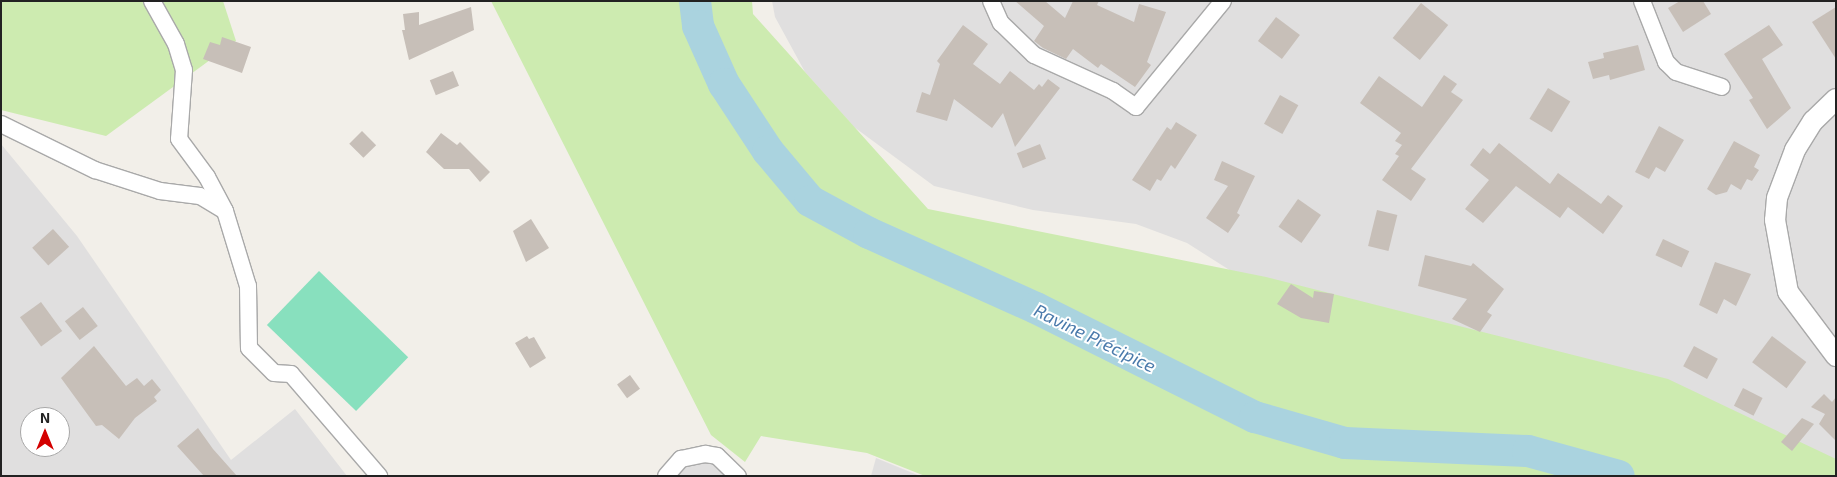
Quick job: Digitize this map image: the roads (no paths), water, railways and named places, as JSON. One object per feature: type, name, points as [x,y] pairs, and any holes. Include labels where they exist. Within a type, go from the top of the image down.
[{"type":"street","points":[[152,1],[176,44],[184,70],[179,139],[207,178],[225,211],[248,286],[249,348],[274,373],[290,374],[379,476]]},
{"type":"street","points":[[991,1],[1001,23],[1034,56],[1113,92],[1136,107],[1223,1]]},
{"type":"street","points":[[1642,1],[1666,62],[1676,72],[1722,87]]},
{"type":"street","points":[[1836,99],[1813,121],[1795,150],[1782,182],[1776,220],[1788,292],[1836,356]]},
{"type":"street","points":[[1,124],[95,170],[160,191],[200,196],[225,211]]},
{"type":"street","points":[[666,476],[681,459],[705,454],[718,456],[738,476]]},
{"type":"waterway","name":"Ravine Précipice","points":[[695,1],[698,26],[724,84],[768,151],[810,201],[869,233],[1036,308],[1255,417],[1345,443],[1528,451],[1619,476]]}]
